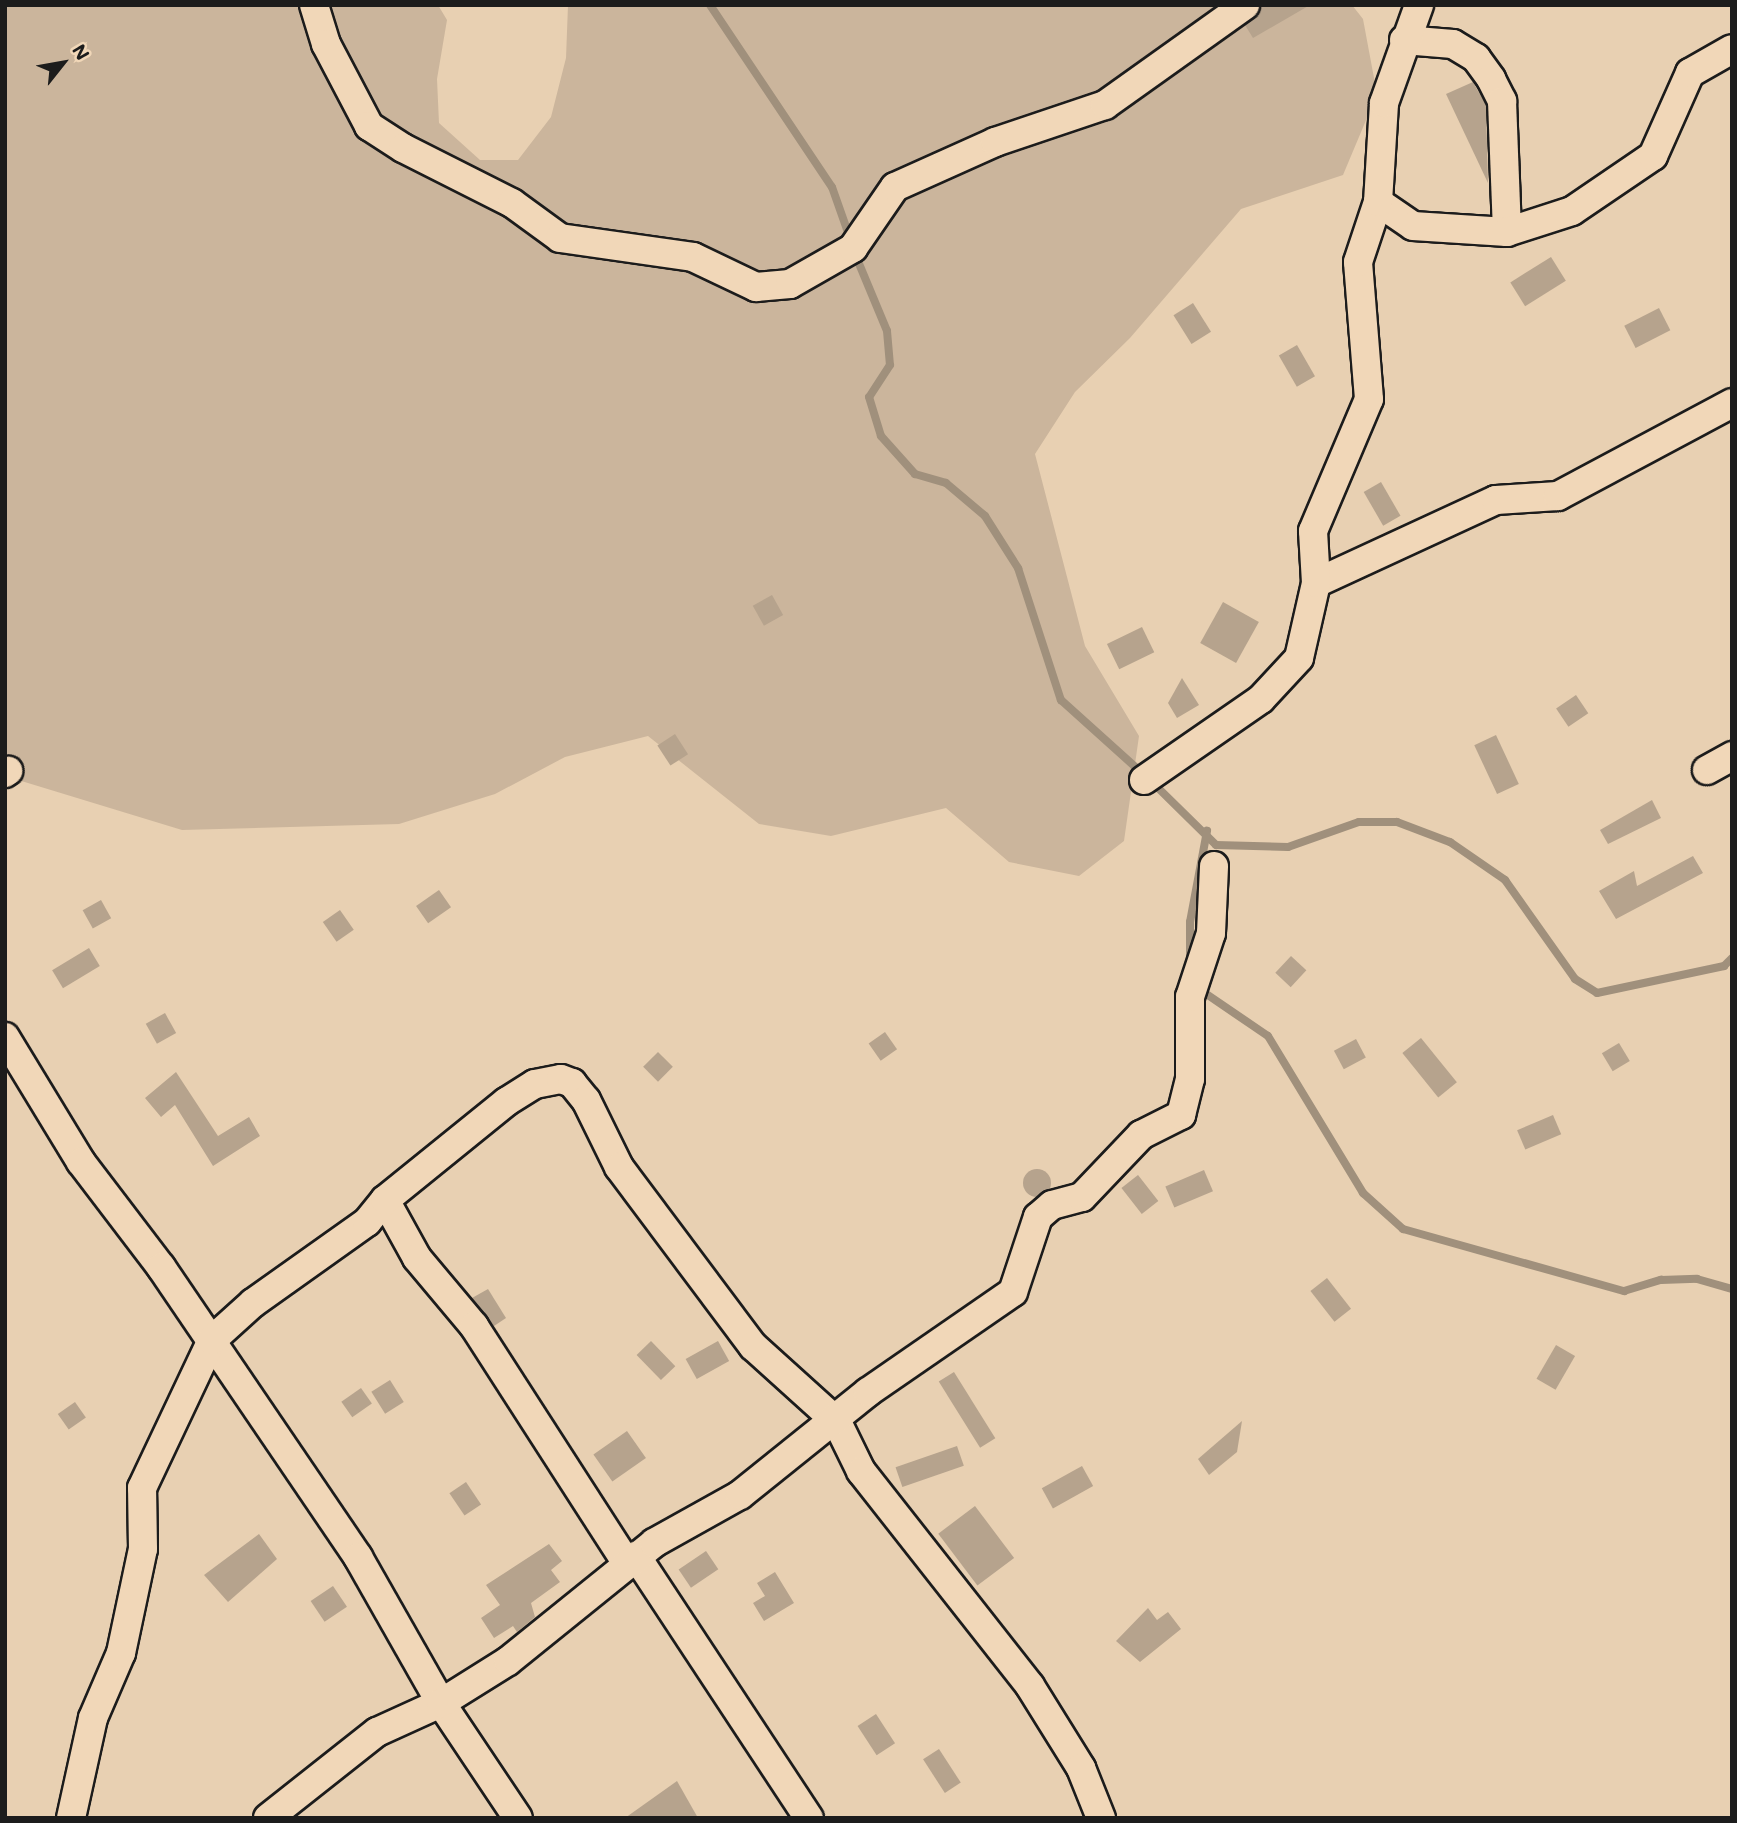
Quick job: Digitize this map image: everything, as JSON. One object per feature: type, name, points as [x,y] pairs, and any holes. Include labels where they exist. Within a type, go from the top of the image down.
[{"type":"street","points":[[314,5],[326,44],[369,126],[402,148],[512,202],[560,238],[692,257],[756,286],[790,284],[853,248],[895,187],[995,142],[1105,105],[1245,5]]},
{"type":"street","points":[[1144,780],[1261,699],[1299,658],[1316,583],[1313,531],[1369,399],[1358,262],[1378,202],[1384,103],[1404,40],[1419,5]]},
{"type":"street","points":[[1404,40],[1453,44],[1476,58],[1491,79],[1502,101],[1507,232]]},
{"type":"street","points":[[1378,202],[1413,226],[1507,232],[1572,211],[1653,156],[1690,74],[1732,49]]},
{"type":"street","points":[[1316,583],[1496,500],[1558,496],[1732,403]]},
{"type":"street","points":[[1707,770],[1732,756]]},
{"type":"street","points":[[268,1818],[377,1732],[441,1703],[508,1661],[632,1560],[740,1495],[837,1422],[868,1392],[1013,1292],[1038,1217],[1052,1205],[1082,1197],[1141,1135],[1181,1115],[1191,1079],[1190,997],[1211,933],[1214,866]]},
{"type":"street","points":[[5,1037],[81,1162],[212,1340],[358,1557],[441,1703],[518,1818]]},
{"type":"street","points":[[71,1818],[93,1718],[127,1627],[143,1549],[142,1488],[212,1340],[253,1303],[367,1222],[385,1200],[506,1101],[535,1084],[572,1083],[619,1167],[745,1336],[837,1422],[861,1472],[1030,1685],[1087,1779],[1101,1818]]},
{"type":"street","points":[[385,1200],[418,1258],[474,1326],[808,1818]]},
{"type":"shaded area","points":[[5,5],[438,5],[447,20],[437,79],[439,123],[480,160],[518,160],[551,117],[566,58],[568,5],[1352,5],[1363,19],[1377,94],[1343,175],[1241,209],[1130,338],[1075,392],[1035,454],[1085,646],[1139,736],[1124,841],[1079,876],[1009,862],[946,808],[831,836],[759,824],[648,736],[565,757],[495,794],[399,824],[182,830],[5,776]]},
{"type":"building","points":[[1261,5],[1310,5],[1253,38],[1245,25]]},
{"type":"building","points":[[1473,82],[1486,105],[1488,183],[1446,94]]},
{"type":"building","points":[[1551,257],[1566,281],[1525,306],[1510,282]]},
{"type":"building","points":[[1193,303],[1211,332],[1192,344],[1173,315]]},
{"type":"building","points":[[1659,308],[1670,330],[1636,348],[1624,326]]},
{"type":"building","points":[[1297,345],[1315,376],[1297,387],[1279,356]]},
{"type":"building","points":[[1381,482],[1400,516],[1383,526],[1364,492]]},
{"type":"building","points":[[772,595],[783,615],[764,626],[753,606]]},
{"type":"building","points":[[1223,602],[1259,622],[1236,663],[1200,643]]},
{"type":"building","points":[[1142,627],[1154,652],[1119,669],[1107,644]]},
{"type":"building","points":[[1182,678],[1199,705],[1177,718],[1168,703]]},
{"type":"building","points":[[1576,695],[1588,713],[1568,727],[1556,708]]},
{"type":"building","points":[[675,734],[688,754],[670,766],[657,745]]},
{"type":"building","points":[[1496,735],[1519,784],[1497,794],[1474,745]]},
{"type":"building","points":[[1652,800],[1661,818],[1608,844],[1600,830]]},
{"type":"building","points":[[1693,856],[1703,873],[1616,919],[1599,891],[1634,871],[1637,886]]},
{"type":"building","points":[[439,890],[451,907],[428,923],[416,906]]},
{"type":"building","points":[[101,900],[111,918],[93,929],[83,910]]},
{"type":"building","points":[[340,910],[354,930],[337,942],[323,922]]},
{"type":"building","points":[[89,948],[100,966],[63,988],[52,970]]},
{"type":"building","points":[[1291,956],[1306,970],[1291,987],[1275,973]]},
{"type":"building","points":[[165,1013],[176,1033],[157,1044],[146,1024]]},
{"type":"building","points":[[885,1032],[897,1049],[881,1061],[869,1043]]},
{"type":"building","points":[[1421,1038],[1457,1082],[1438,1097],[1402,1053]]},
{"type":"building","points":[[1356,1039],[1366,1058],[1344,1069],[1334,1051]]},
{"type":"building","points":[[1619,1043],[1630,1061],[1613,1071],[1602,1053]]},
{"type":"building","points":[[658,1052],[673,1067],[658,1082],[643,1067]]},
{"type":"building","points":[[176,1072],[218,1136],[249,1117],[260,1136],[213,1166],[175,1105],[161,1117],[145,1098]]},
{"type":"building","points":[[1553,1115],[1561,1134],[1525,1150],[1517,1130]]},
{"type":"building","points":[[1037,1169],[1047,1173],[1051,1183],[1047,1193],[1037,1197],[1027,1193],[1023,1183],[1027,1173]]},
{"type":"building","points":[[1204,1170],[1213,1191],[1174,1208],[1165,1186]]},
{"type":"building","points":[[1138,1175],[1158,1201],[1142,1214],[1121,1188]]},
{"type":"building","points":[[1327,1278],[1351,1309],[1334,1322],[1310,1291]]},
{"type":"building","points":[[488,1289],[506,1318],[494,1326],[472,1298]]},
{"type":"building","points":[[651,1341],[675,1366],[661,1380],[637,1355]]},
{"type":"building","points":[[718,1341],[729,1361],[697,1379],[686,1359]]},
{"type":"building","points":[[1556,1345],[1575,1356],[1556,1390],[1536,1379]]},
{"type":"building","points":[[954,1372],[995,1438],[980,1448],[939,1382]]},
{"type":"building","points":[[390,1380],[404,1402],[385,1414],[371,1392]]},
{"type":"building","points":[[361,1388],[372,1404],[352,1417],[341,1402]]},
{"type":"building","points":[[75,1402],[86,1418],[69,1430],[58,1414]]},
{"type":"building","points":[[1242,1421],[1237,1452],[1209,1475],[1198,1459]]},
{"type":"building","points":[[627,1431],[646,1458],[612,1482],[593,1455]]},
{"type":"building","points":[[957,1446],[964,1466],[902,1487],[896,1467]]},
{"type":"building","points":[[1082,1466],[1093,1486],[1053,1508],[1042,1488]]},
{"type":"building","points":[[466,1482],[481,1504],[465,1516],[449,1493]]},
{"type":"building","points":[[975,1506],[1014,1558],[977,1586],[938,1534]]},
{"type":"building","points":[[259,1534],[277,1559],[228,1602],[204,1575]]},
{"type":"building","points":[[549,1544],[562,1561],[551,1570],[560,1582],[531,1603],[535,1617],[517,1632],[513,1626],[494,1638],[481,1618],[500,1605],[486,1585]]},
{"type":"building","points":[[706,1551],[718,1569],[691,1588],[679,1569]]},
{"type":"building","points":[[775,1572],[794,1603],[764,1621],[753,1603],[765,1596],[757,1583]]},
{"type":"building","points":[[333,1586],[347,1607],[325,1622],[311,1601]]},
{"type":"building","points":[[1148,1608],[1157,1620],[1168,1612],[1181,1629],[1140,1662],[1116,1641]]},
{"type":"building","points":[[876,1714],[895,1743],[877,1755],[858,1726]]},
{"type":"building","points":[[939,1749],[961,1783],[945,1793],[923,1759]]},
{"type":"building","points":[[677,1781],[698,1818],[625,1818]]},
{"type":"waterway","points":[[710,5],[832,187],[851,241]]},
{"type":"waterway","points":[[855,254],[887,331],[890,365],[869,397],[881,436],[915,474],[946,483],[985,516],[1018,568],[1061,700],[1142,773]]},
{"type":"waterway","points":[[1152,782],[1216,845],[1288,847],[1359,822],[1397,822],[1450,842],[1505,880],[1575,979],[1597,993],[1724,966],[1732,958]]},
{"type":"waterway","points":[[1190,960],[1190,922],[1207,831]]},
{"type":"waterway","points":[[1199,989],[1268,1036],[1363,1193],[1403,1229],[1624,1291],[1661,1280],[1697,1279],[1732,1289]]}]
